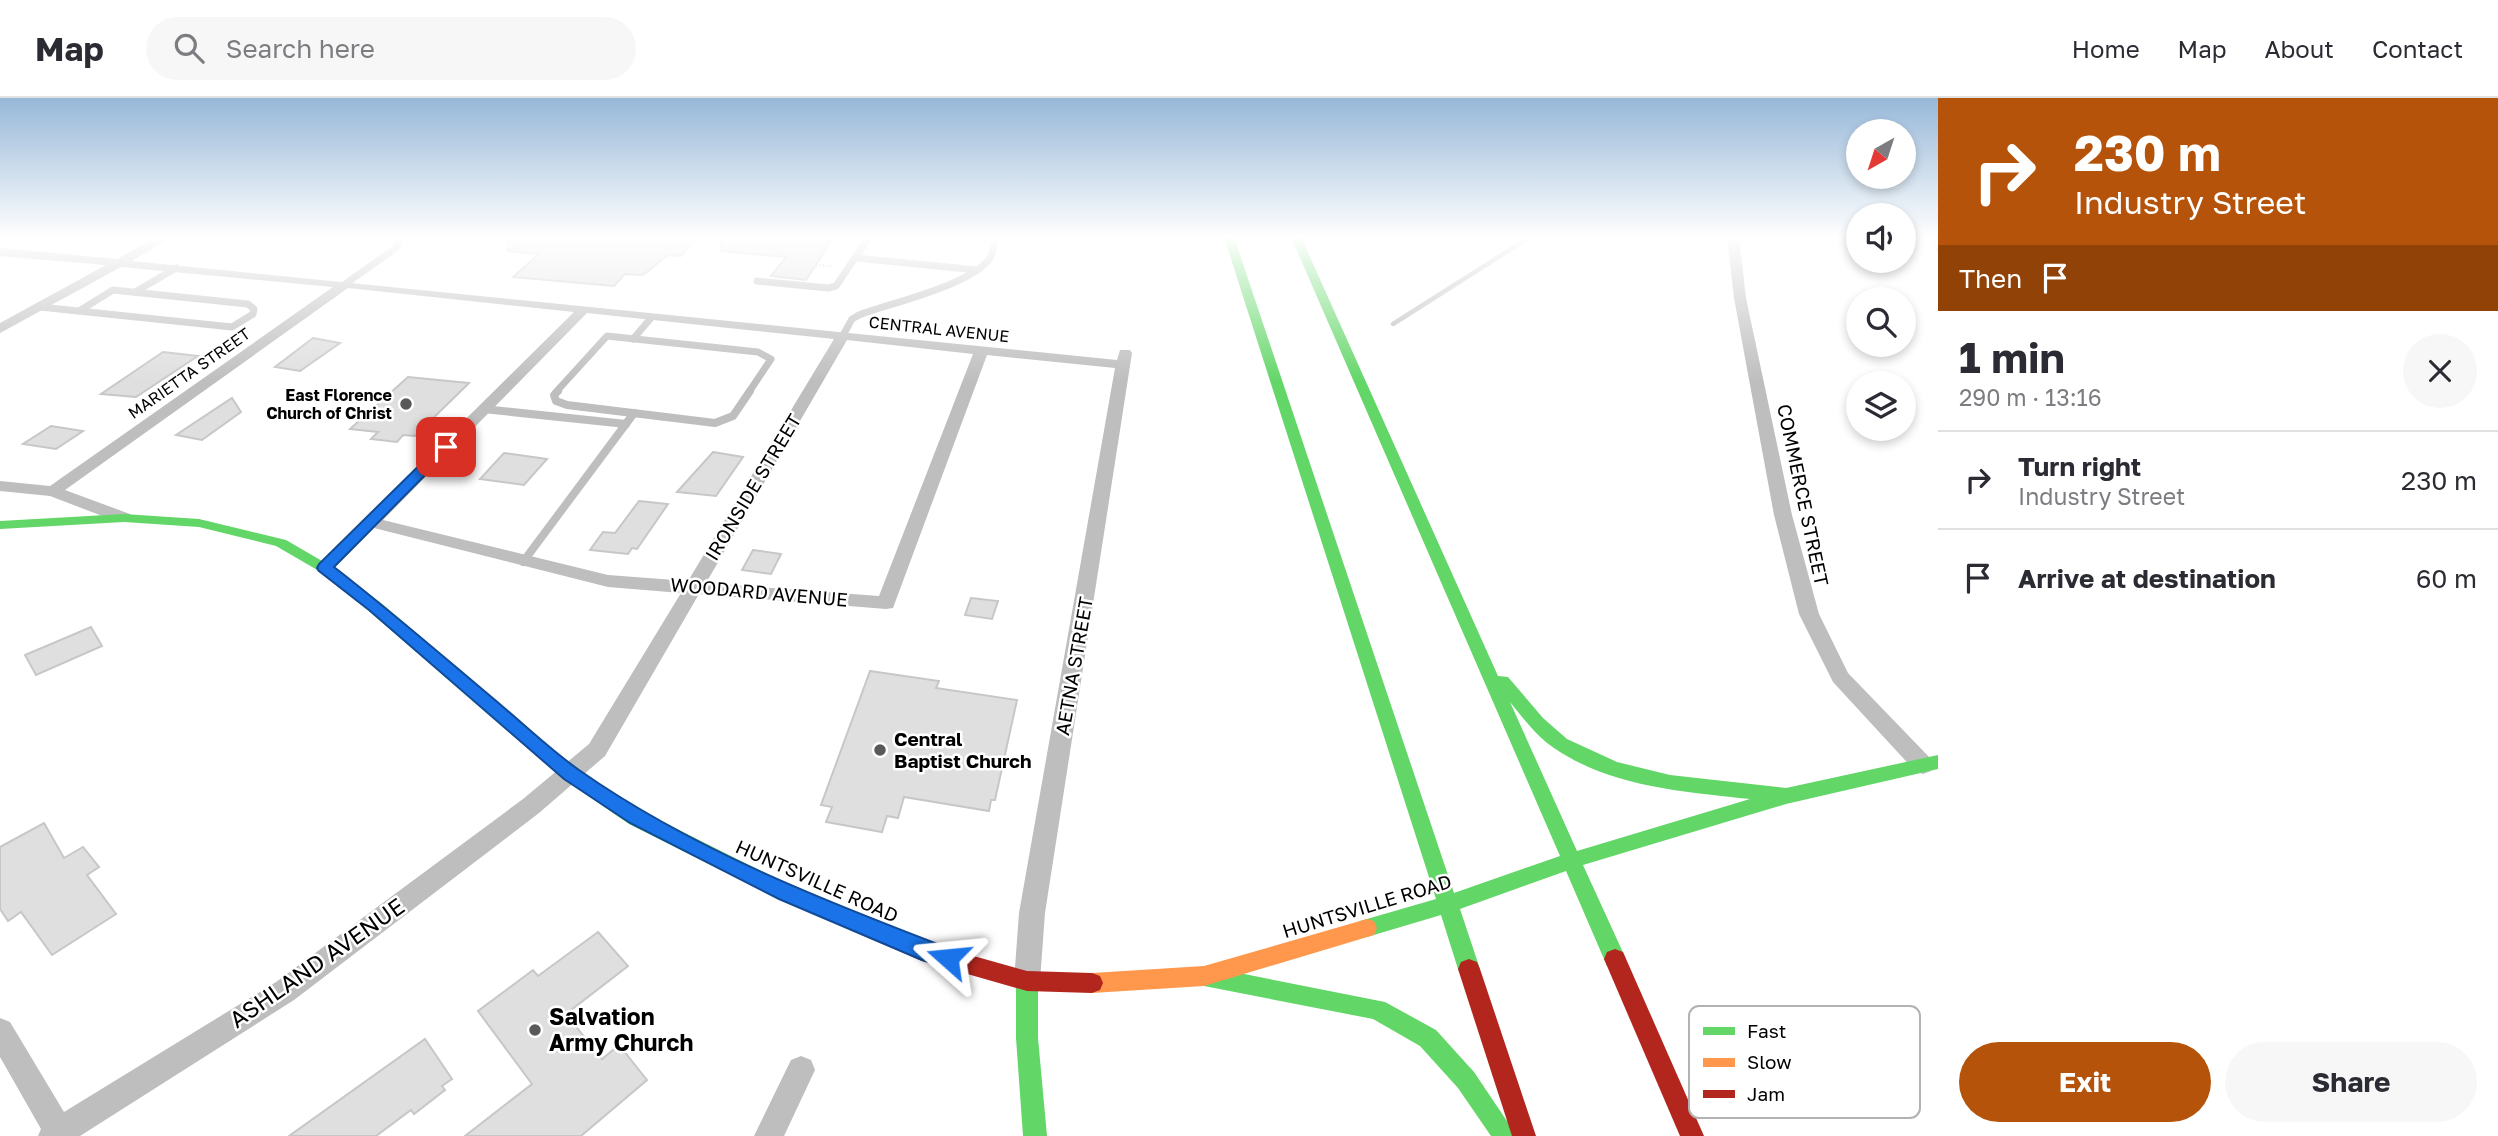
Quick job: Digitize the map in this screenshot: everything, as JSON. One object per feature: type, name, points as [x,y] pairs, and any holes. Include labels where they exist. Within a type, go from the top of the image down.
[{"type":"main road","points":[[1245,285],[1524,1136]]},
{"type":"main road","points":[[1317,285],[1480,657],[1573,860],[1692,1136]]},
{"type":"main road","name":"HUNTSVILLE ROAD","points":[[0,525],[124,518],[199,523],[281,543],[324,568],[374,607],[570,774],[636,818],[786,893],[922,951],[1027,981],[1111,984],[1204,976],[1449,904],[1573,860],[1786,796],[1931,764]]},
{"type":"main road","points":[[1480,657],[1561,743],[1607,765],[1656,777],[1786,796]]},
{"type":"main road","points":[[1204,976],[1377,1009],[1428,1038],[1466,1080],[1505,1136]]},
{"type":"main road","points":[[1027,981],[1027,1038],[1035,1136]]},
{"type":"street","points":[[0,329],[79,285]]},
{"type":"street","name":"MARIETTA STREET","points":[[53,491],[343,285]]},
{"type":"street","name":"CENTRAL AVENUE","points":[[358,285],[981,351],[1124,358]]},
{"type":"street","name":"COMMERCE STREET","points":[[1739,285],[1783,515],[1809,614],[1840,677],[1931,764]]},
{"type":"street","points":[[324,568],[582,311]]},
{"type":"street","name":"IRONSIDE STREET","points":[[570,774],[597,750],[842,337]]},
{"type":"street","name":"WOODARD AVENUE","points":[[370,522],[608,581],[886,603],[981,351]]},
{"type":"street","name":"AETNA STREET","points":[[1027,981],[1032,913],[1124,358]]},
{"type":"street","points":[[0,486],[53,491],[124,518]]},
{"type":"street","name":"ASHLAND AVENUE","points":[[56,1134],[285,990],[379,922],[570,774]]},
{"type":"street","points":[[0,1031],[56,1134]]},
{"type":"street","points":[[769,1136],[802,1070]]},
{"type":"lane","points":[[135,292],[146,285]]},
{"type":"lane","points":[[802,285],[828,288],[833,285]]},
{"type":"lane","points":[[842,337],[852,319],[859,315],[944,285]]},
{"type":"lane","points":[[40,307],[232,327],[253,314],[254,309],[248,304],[113,290],[79,311]]},
{"type":"lane","points":[[633,339],[651,318]]},
{"type":"lane","points":[[607,336],[633,339],[758,352],[771,359],[733,416],[715,423],[567,405],[556,401],[554,395],[607,336]]},
{"type":"lane","points":[[484,409],[626,424]]},
{"type":"lane","points":[[523,562],[634,413]]},
{"type":"building","points":[[313,338],[340,343],[300,371],[275,367]]},
{"type":"building","points":[[163,352],[198,356],[136,397],[101,394]]},
{"type":"building","name":"East Florence Church of Christ","points":[[408,377],[469,383],[415,436],[403,435],[397,442],[371,439],[378,432],[350,429]]},
{"type":"building","points":[[232,398],[241,412],[202,440],[176,435]]},
{"type":"building","points":[[51,426],[83,431],[56,449],[23,444]]},
{"type":"building","points":[[713,452],[743,457],[716,496],[677,492]]},
{"type":"building","points":[[504,453],[547,459],[524,485],[480,479]]},
{"type":"building","points":[[639,501],[668,504],[637,549],[632,548],[628,554],[590,550],[603,532],[615,533]]},
{"type":"building","points":[[753,550],[781,554],[771,574],[742,570]]},
{"type":"building","points":[[971,598],[998,601],[992,619],[965,615]]},
{"type":"building","points":[[91,627],[102,646],[36,675],[25,655]]},
{"type":"building","name":"Central Baptist Church","points":[[870,671],[939,681],[936,688],[1017,700],[995,800],[991,800],[989,811],[904,797],[898,818],[887,816],[882,832],[826,822],[832,807],[821,805]]},
{"type":"building","points":[[44,823],[64,858],[83,847],[99,867],[87,875],[116,914],[52,955],[21,912],[8,921],[0,909],[0,847]]},
{"type":"building","name":"Salvation Army Church","points":[[598,932],[628,966],[566,1014],[602,1059],[619,1045],[647,1080],[581,1136],[465,1136],[532,1084],[478,1011],[533,970],[538,976]]},
{"type":"building","points":[[425,1039],[452,1079],[442,1086],[445,1090],[414,1114],[411,1110],[376,1136],[289,1136]]},
{"type":"waterway","points":[[1393,324],[1454,285]]},
{"type":"traffic: fast","points":[[1245,285],[1469,969]]},
{"type":"traffic: fast","points":[[1317,285],[1615,959]]},
{"type":"traffic: fast","points":[[0,525],[124,518],[199,523],[281,543],[324,568],[375,607],[570,774],[636,818],[786,893],[857,923]]},
{"type":"traffic: fast","points":[[1502,681],[1553,738],[1586,758],[1613,768],[1670,782],[1786,796]]},
{"type":"traffic: fast","points":[[1367,928],[1449,904],[1573,860],[1786,796],[1938,762]]},
{"type":"traffic: fast","points":[[1204,976],[1377,1009],[1428,1038],[1466,1080],[1505,1136]]},
{"type":"traffic: fast","points":[[1027,981],[1027,1038],[1035,1136]]},
{"type":"traffic: slow","points":[[1092,983],[1204,976],[1367,928]]},
{"type":"traffic: jam","points":[[857,923],[922,951],[1027,981],[1092,983]]},
{"type":"traffic: jam","points":[[1615,959],[1692,1136]]},
{"type":"traffic: jam","points":[[1469,969],[1524,1136]]},
{"type":"place","name":"East Florence Church of Christ","points":[[406,404]]},
{"type":"place","name":"Central Baptist Church","points":[[880,750]]},
{"type":"place","name":"Salvation Army Church","points":[[535,1030]]},
{"type":"route","points":[[446,447],[324,568],[374,607],[570,774],[636,818],[786,893],[922,951],[948,958]]}]
